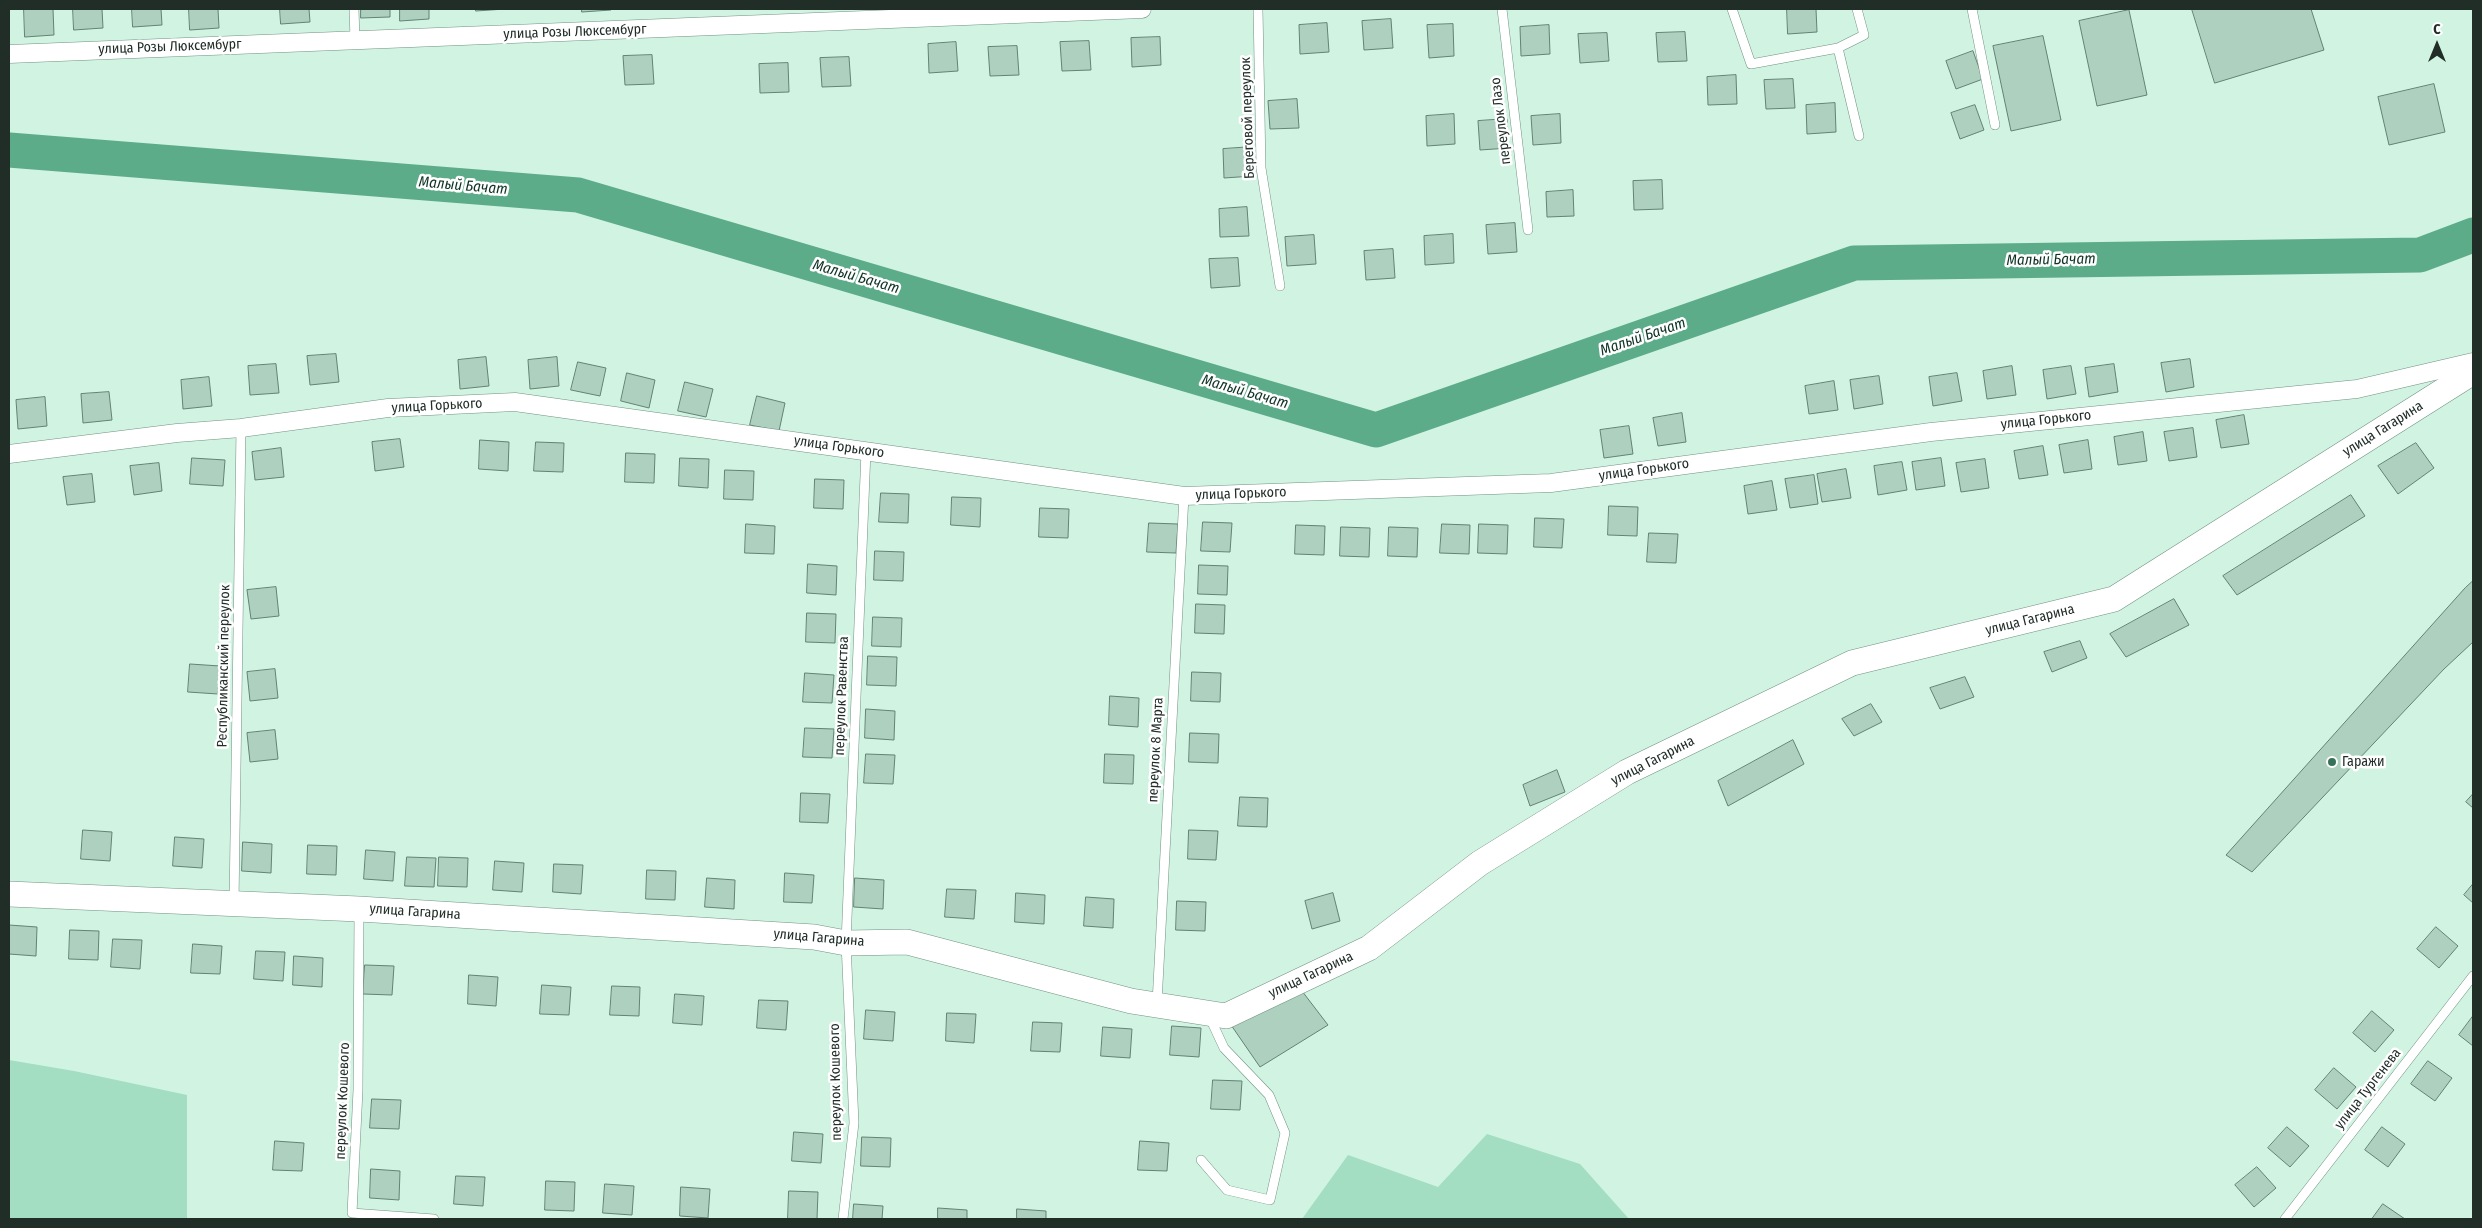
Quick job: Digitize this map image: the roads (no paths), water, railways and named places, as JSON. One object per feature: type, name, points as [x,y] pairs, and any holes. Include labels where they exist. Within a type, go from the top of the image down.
[{"type":"street","name":"улица Розы Люксембург","points":[[9,54],[1142,9]]},
{"type":"street","name":"улица Горького","points":[[9,454],[178,433],[241,428],[388,408],[515,402],[1184,496],[1551,483],[1931,432],[2357,389],[2473,362]]},
{"type":"street","name":"улица Гагарина","points":[[9,894],[359,909],[814,937],[846,943],[907,942],[1131,1001],[1226,1016],[1369,948],[1480,862],[1627,772],[1852,663],[2114,599],[2473,372]]},
{"type":"lane","points":[[354,9],[355,40]]},
{"type":"lane","name":"Береговой переулок","points":[[1258,9],[1261,168],[1280,286]]},
{"type":"lane","name":"переулок Лазо","points":[[1502,9],[1528,230]]},
{"type":"lane","points":[[1732,9],[1751,64],[1838,48],[1864,35],[1858,9]]},
{"type":"lane","points":[[1972,9],[1995,125]]},
{"type":"lane","points":[[1838,48],[1859,136]]},
{"type":"lane","name":"Республиканский переулок","points":[[234,905],[241,428]]},
{"type":"lane","name":"переулок Равенства","points":[[846,943],[866,451]]},
{"type":"lane","name":"переулок 8 Марта","points":[[1157,1005],[1162,875],[1184,496]]},
{"type":"lane","name":"переулок Кошевого","points":[[359,909],[358,1090],[352,1212],[434,1219]]},
{"type":"lane","name":"переулок Кошевого","points":[[843,1219],[854,1123],[846,943]]},
{"type":"lane","name":"улица Тургенева","points":[[2285,1219],[2473,976]]},
{"type":"lane","points":[[1201,1160],[1226,1190],[1270,1200],[1285,1133],[1269,1095],[1224,1048],[1208,1013]]},
{"type":"waterway","name":"Малый Бачат","points":[[9,150],[578,195],[1376,430],[1854,263],[2420,255],[2473,235]]},
{"type":"place","name":"Гаражи","points":[[2332,762]]}]
